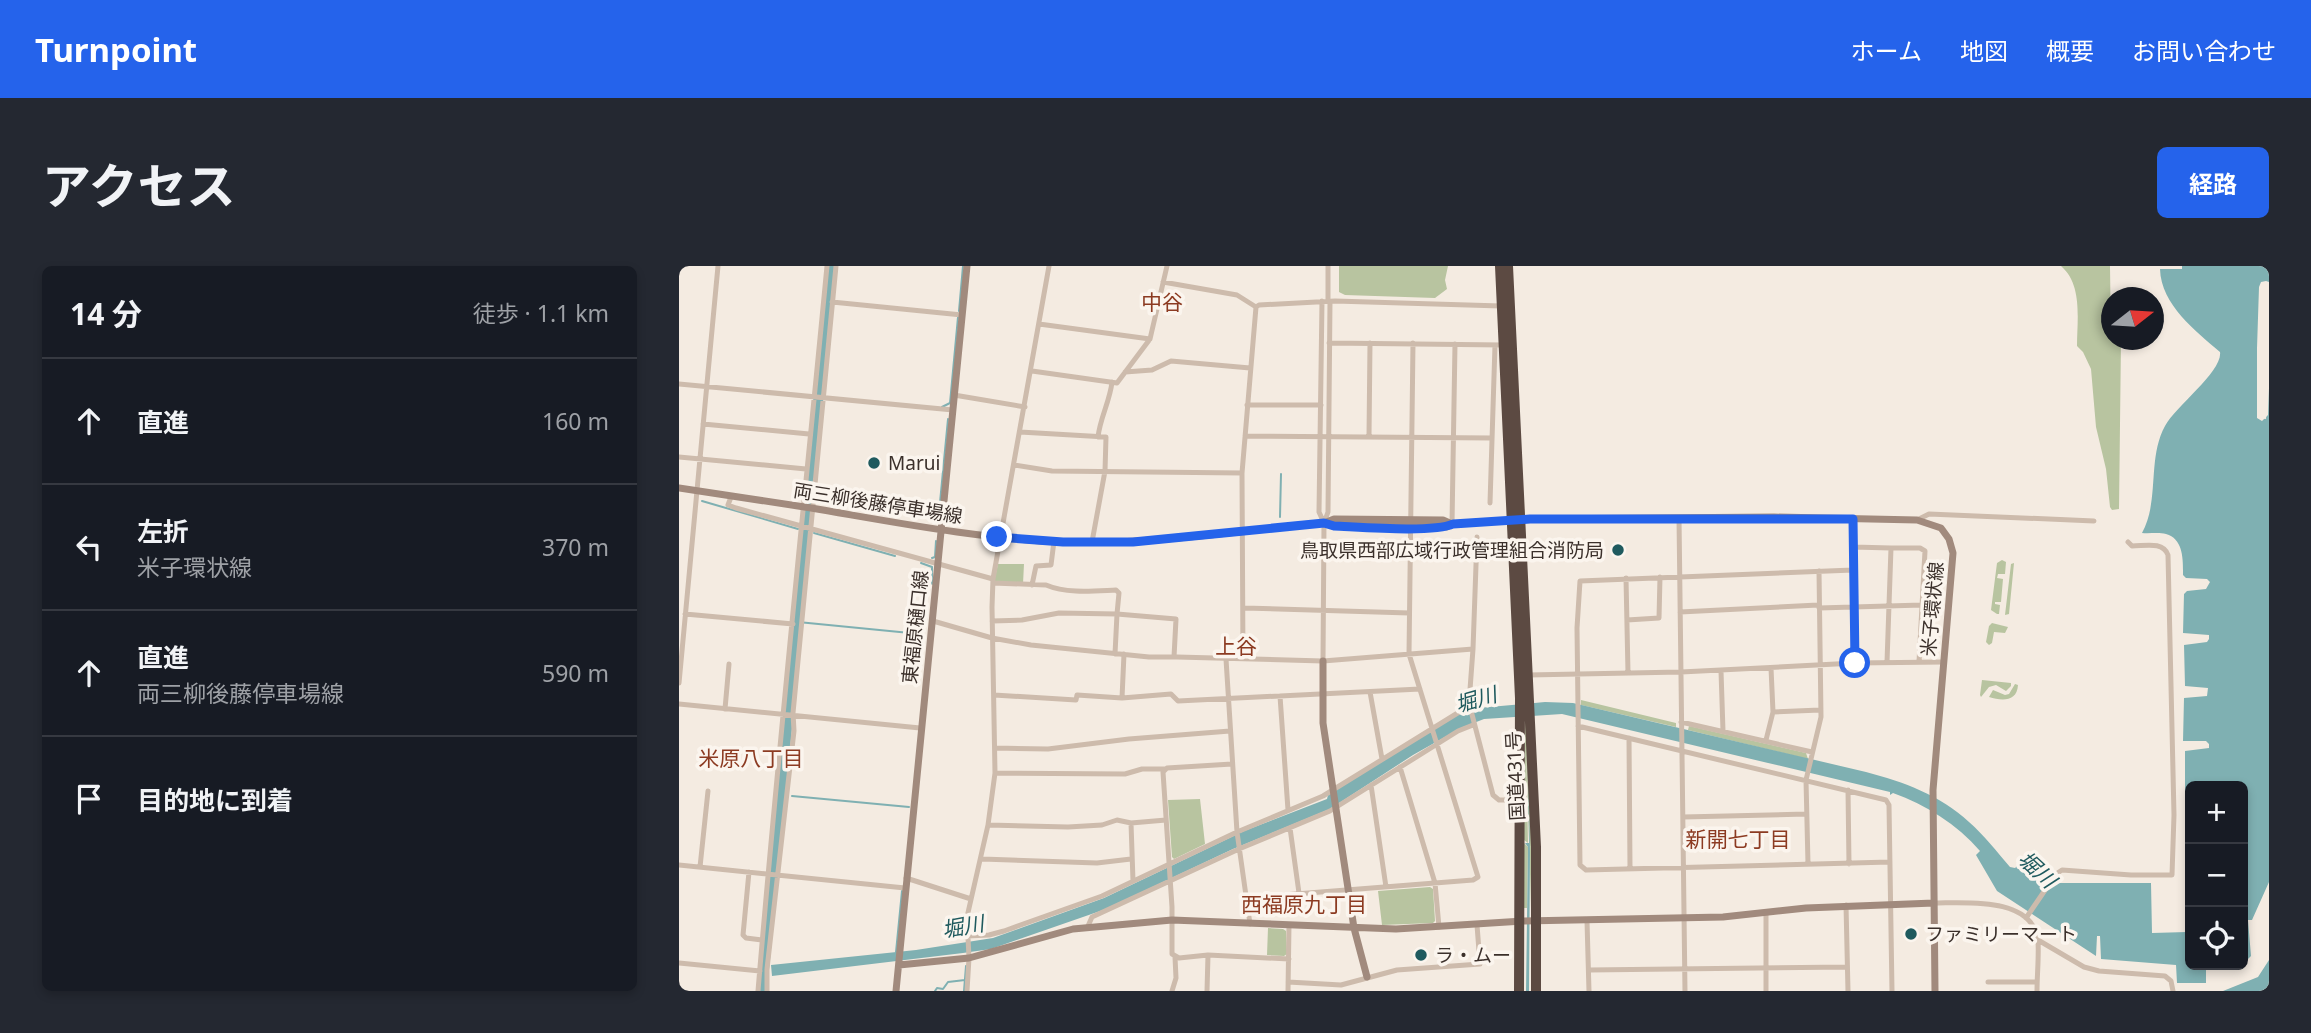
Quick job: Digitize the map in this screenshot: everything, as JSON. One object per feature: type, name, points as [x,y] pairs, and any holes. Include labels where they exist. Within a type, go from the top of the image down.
[{"type":"highway","name":"国道431号","points":[[1500,266],[1499,345],[1528,675],[1525,698]]},
{"type":"highway","name":"国道431号","points":[[1508,266],[1536,991]]},
{"type":"highway","name":"国道431号","points":[[1519,991],[1521,800],[1525,720]]},
{"type":"main road","name":"東福原樋口線","points":[[896,991],[967,266]]},
{"type":"main road","name":"両三柳後藤停車場線","points":[[679,488],[941,529],[1054,541],[1133,542],[1324,523],[1334,519],[1410,523],[1443,520],[1453,524],[1516,520]]},
{"type":"main road","name":"米子環状線","points":[[1516,520],[1917,520],[1941,528],[1949,539],[1953,553],[1933,790],[1935,991]]},
{"type":"main road","points":[[1322,661],[1323,723],[1335,808],[1355,928],[1367,977]]},
{"type":"main road","points":[[899,963],[969,958],[1088,926],[1172,920],[1355,928],[1439,928],[1521,921],[1684,918],[1766,914],[1846,905],[1934,903]]},
{"type":"street","points":[[679,683],[683,611],[718,266]]},
{"type":"street","points":[[808,508],[806,469],[827,266]]},
{"type":"street","points":[[767,991],[773,875],[808,508],[823,398],[836,266]]},
{"type":"street","points":[[967,991],[969,958],[966,929],[982,859],[995,773],[993,581],[1049,266]]},
{"type":"street","points":[[1032,371],[1117,383],[1150,339],[1167,266]]},
{"type":"street","points":[[1324,523],[1319,512],[1322,343],[1328,266]]},
{"type":"street","points":[[1163,282],[1237,295],[1256,307]]},
{"type":"street","points":[[1256,307],[1327,301],[1501,306]]},
{"type":"street","points":[[1322,661],[1324,523],[1328,512],[1330,342],[1327,301]]},
{"type":"street","points":[[832,302],[962,315]]},
{"type":"street","points":[[1243,659],[1242,472],[1256,307]]},
{"type":"street","points":[[1039,324],[1150,339]]},
{"type":"street","points":[[1322,343],[1499,345],[1490,503]]},
{"type":"street","points":[[1369,436],[1370,343]]},
{"type":"street","points":[[1246,898],[1476,880],[1478,877],[1409,654],[1413,344]]},
{"type":"street","points":[[1453,524],[1455,344]]},
{"type":"street","points":[[1125,372],[1152,370],[1171,362],[1250,368]]},
{"type":"street","points":[[1098,437],[1112,382]]},
{"type":"street","points":[[679,384],[953,410]]},
{"type":"street","points":[[954,395],[1025,407]]},
{"type":"street","points":[[1247,405],[1321,405]]},
{"type":"street","points":[[703,425],[809,434]]},
{"type":"street","points":[[1020,432],[1106,436],[1105,471],[1092,542]]},
{"type":"street","points":[[1245,436],[1492,438]]},
{"type":"street","points":[[679,457],[806,469]]},
{"type":"street","points":[[1014,465],[1052,471],[1242,472]]},
{"type":"street","points":[[731,496],[729,505],[993,581],[1090,591],[1116,590],[1119,593],[1115,654]]},
{"type":"street","points":[[1917,520],[1929,514],[2094,521]]},
{"type":"street","points":[[1679,518],[1685,991]]},
{"type":"street","points":[[1853,519],[1855,663]]},
{"type":"street","points":[[758,991],[789,715],[793,624],[807,529]]},
{"type":"street","points":[[1477,537],[1469,707],[1494,797],[1499,800],[1521,800]]},
{"type":"street","points":[[1032,585],[1036,566],[1051,565],[1054,541]]},
{"type":"street","points":[[2027,916],[2056,874],[2062,870],[2172,875],[2174,815],[2168,555],[2166,549],[2161,546],[2132,547],[2128,542]]},
{"type":"street","points":[[1853,547],[1920,548],[1925,551],[1919,662]]},
{"type":"street","points":[[1887,662],[1891,548]]},
{"type":"street","points":[[1853,570],[1579,582],[1577,673],[1580,865],[1586,870],[1890,862]]},
{"type":"street","points":[[1808,864],[1807,777],[1820,710],[1819,572]]},
{"type":"street","points":[[1627,620],[1659,618],[1660,577]]},
{"type":"street","points":[[1626,578],[1628,673]]},
{"type":"street","points":[[1680,612],[1922,604]]},
{"type":"street","points":[[1244,608],[1409,613]]},
{"type":"street","points":[[683,611],[793,624]]},
{"type":"street","points":[[992,621],[1022,620],[1059,613],[1117,614],[1176,620],[1174,657]]},
{"type":"street","points":[[933,621],[992,638],[1115,654],[1322,661],[1473,649]]},
{"type":"street","points":[[1122,698],[1124,654]]},
{"type":"street","points":[[1226,659],[1237,832],[1250,923]]},
{"type":"street","points":[[1528,675],[1944,662]]},
{"type":"street","points":[[725,709],[730,664]]},
{"type":"street","points":[[1766,740],[1773,712],[1771,668]]},
{"type":"street","points":[[1721,671],[1723,731]]},
{"type":"street","points":[[994,695],[1076,700],[1077,695],[1122,698],[1171,694],[1178,701],[1420,689]]},
{"type":"street","points":[[1370,692],[1382,759]]},
{"type":"street","points":[[1280,696],[1288,810]]},
{"type":"street","points":[[679,704],[920,728]]},
{"type":"street","points":[[967,940],[1004,931],[1102,896],[1237,832],[1323,796],[1469,707]]},
{"type":"street","points":[[1773,712],[1820,710]]},
{"type":"street","points":[[1578,723],[1629,738],[1681,747],[1884,798],[1888,802],[1892,991]]},
{"type":"street","points":[[1681,723],[1766,740],[1812,756]]},
{"type":"street","points":[[1088,926],[1092,917],[1170,879],[1335,808],[1473,724]]},
{"type":"street","points":[[996,748],[1048,749],[1230,731]]},
{"type":"street","points":[[1629,738],[1630,868]]},
{"type":"street","points":[[995,773],[1125,774],[1142,769],[1232,764]]},
{"type":"street","points":[[1400,767],[1435,883],[1439,928]]},
{"type":"street","points":[[1164,769],[1172,954],[1175,957],[1176,978],[1172,991]]},
{"type":"street","points":[[1371,785],[1386,887]]},
{"type":"street","points":[[1848,790],[1849,864]]},
{"type":"street","points":[[700,867],[708,791]]},
{"type":"street","points":[[1683,817],[1806,814]]},
{"type":"street","points":[[988,825],[1068,827],[1102,825],[1117,820],[1131,823],[1166,820]]},
{"type":"street","points":[[1131,823],[1133,881]]},
{"type":"street","points":[[1290,828],[1299,894]]},
{"type":"street","points":[[982,859],[1097,863],[1131,859]]},
{"type":"street","points":[[679,865],[905,888]]},
{"type":"street","points":[[749,872],[743,935],[746,938],[762,940]]},
{"type":"street","points":[[906,877],[971,899]]},
{"type":"street","points":[[1934,903],[1994,904],[2027,916],[2038,940],[2037,991]]},
{"type":"street","points":[[1846,905],[1848,991]]},
{"type":"street","points":[[1766,914],[1766,991]]},
{"type":"street","points":[[1587,921],[1589,991]]},
{"type":"street","points":[[946,925],[966,929]]},
{"type":"street","points":[[1288,991],[1289,925]]},
{"type":"street","points":[[1288,982],[1341,985],[1397,970],[1480,964],[1477,925]]},
{"type":"street","points":[[2038,940],[2084,967],[2099,971],[2165,976],[2171,981],[2172,991]]},
{"type":"street","points":[[1207,991],[1208,956]]},
{"type":"street","points":[[1175,957],[1289,959]]},
{"type":"street","points":[[679,963],[759,971]]},
{"type":"street","points":[[1589,970],[1847,967]]},
{"type":"street","points":[[1988,982],[2037,982]]},
{"type":"green space","points":[[1339,266],[1448,266],[1445,280],[1447,289],[1435,298],[1345,295],[1339,292]]},
{"type":"green space","points":[[2061,266],[2110,266],[2110,287],[2101,287],[2101,350],[2121,350],[2119,509],[2112,510],[2110,507],[2106,469],[2096,427],[2091,369],[2077,346],[2076,293],[2068,274]]},
{"type":"green space","points":[[2002,560],[2006,562],[2005,574],[1998,574],[1997,578],[2003,579],[2001,602],[1995,602],[2000,605],[1997,614],[1991,610],[1997,563]]},
{"type":"green space","points":[[2014,563],[2009,614],[2005,615],[2011,564]]},
{"type":"green space","points":[[998,564],[1024,564],[1023,584],[994,582]]},
{"type":"green space","points":[[1992,623],[2008,627],[2005,633],[1994,632],[1989,645],[1986,642]]},
{"type":"green space","points":[[1982,680],[2011,683],[2011,686],[2006,691],[1996,685],[1989,687],[1981,697]]},
{"type":"green space","points":[[2015,684],[2018,685],[2017,691],[2008,699],[1989,697],[1993,690],[2009,694]]},
{"type":"green space","points":[[1581,700],[1676,723],[1676,727],[1581,705]]},
{"type":"green space","points":[[1525,721],[1527,721],[1533,852],[1531,908],[1526,736],[1528,843],[1524,840]]},
{"type":"green space","points":[[1689,726],[1806,753],[1808,759],[1688,730]]},
{"type":"green space","points":[[1200,799],[1205,844],[1174,859],[1168,800]]},
{"type":"green space","points":[[1524,843],[1528,847],[1527,908],[1524,908]]},
{"type":"green space","points":[[1430,887],[1433,889],[1433,923],[1382,925],[1378,891]]},
{"type":"green space","points":[[1268,928],[1286,931],[1287,954],[1284,956],[1267,955]]},
{"type":"water","points":[[2182,266],[2269,266],[2269,284],[2262,282],[2258,418],[2266,419],[2269,374],[2269,882],[2252,920],[2248,920],[2248,781],[2185,781],[2185,751],[2209,748],[2209,744],[2206,741],[2183,741],[2184,698],[2207,696],[2208,688],[2185,686],[2184,645],[2207,642],[2209,635],[2183,633],[2184,594],[2187,591],[2206,589],[2210,582],[2207,579],[2186,578],[2183,575],[2181,551],[2172,537],[2163,533],[2142,533],[2151,507],[2156,452],[2165,426],[2207,378],[2219,360],[2220,352],[2181,316],[2166,294],[2160,269],[2182,269]]},
{"type":"water","name":"堀川","points":[[1545,702],[1573,703],[1866,772],[1908,785],[1934,797],[1958,813],[1980,832],[2010,867],[2015,868],[2027,857],[2046,881],[2052,883],[2151,883],[2152,933],[2185,932],[2185,970],[2206,970],[2206,983],[2177,983],[2176,965],[2101,959],[2100,936],[2097,936],[2096,956],[1997,891],[1976,855],[1980,851],[1971,841],[1940,816],[1905,798],[1893,793],[1890,795],[1890,792],[1562,714],[1484,719],[1461,728],[1413,755],[1330,809],[1233,849],[1106,909],[991,949],[772,976],[771,965],[916,950],[993,938],[1104,898],[1244,831],[1327,799],[1328,795],[1467,709]]},
{"type":"water","points":[[1528,761],[1530,852],[1529,991],[1526,991],[1528,847],[1525,843],[1529,843]]},
{"type":"water","points":[[2248,920],[2251,956],[2248,959]]},
{"type":"water","points":[[2269,960],[2269,991],[2223,991],[2258,977]]},
{"type":"pier","points":[[2261,282],[2269,282],[2269,287],[2265,285],[2263,288],[2262,418],[2266,374],[2269,371],[2269,388],[2268,415],[2262,421],[2257,418],[2257,348],[2259,287]]},
{"type":"waterway","points":[[762,991],[831,266]]},
{"type":"waterway","points":[[959,311],[963,266]]},
{"type":"waterway","points":[[942,407],[950,403],[958,317]]},
{"type":"waterway","points":[[939,513],[948,419]]},
{"type":"waterway","points":[[1280,517],[1281,474]]},
{"type":"waterway","points":[[702,501],[798,529]]},
{"type":"waterway","points":[[814,533],[895,556]]},
{"type":"waterway","points":[[932,558],[935,557],[936,541]]},
{"type":"waterway","points":[[921,563],[932,567],[932,584]]},
{"type":"waterway","points":[[798,622],[920,634]]},
{"type":"waterway","points":[[792,796],[909,807]]},
{"type":"waterway","points":[[896,952],[902,891]]},
{"type":"waterway","points":[[964,991],[966,966]]},
{"type":"waterway","points":[[935,991],[937,988],[943,989],[948,982],[965,980]]},
{"type":"place","name":"Marui","points":[[874,463]]},
{"type":"place","name":"鳥取県西部広域行政管理組合消防局","points":[[1618,550]]},
{"type":"place","name":"ファミリーマート","points":[[1911,934]]},
{"type":"place","name":"ラ・ムー","points":[[1421,955]]},
{"type":"district","name":"中谷","points":[[1162,303]]},
{"type":"district","name":"上谷","points":[[1236,647]]},
{"type":"district","name":"米原八丁目","points":[[751,759]]},
{"type":"district","name":"新開七丁目","points":[[1738,840]]},
{"type":"district","name":"西福原九丁目","points":[[1304,905]]},
{"type":"route","points":[[997,537],[1063,542],[1133,542],[1324,523],[1334,526],[1401,528],[1530,519],[1853,519],[1855,663]]}]
